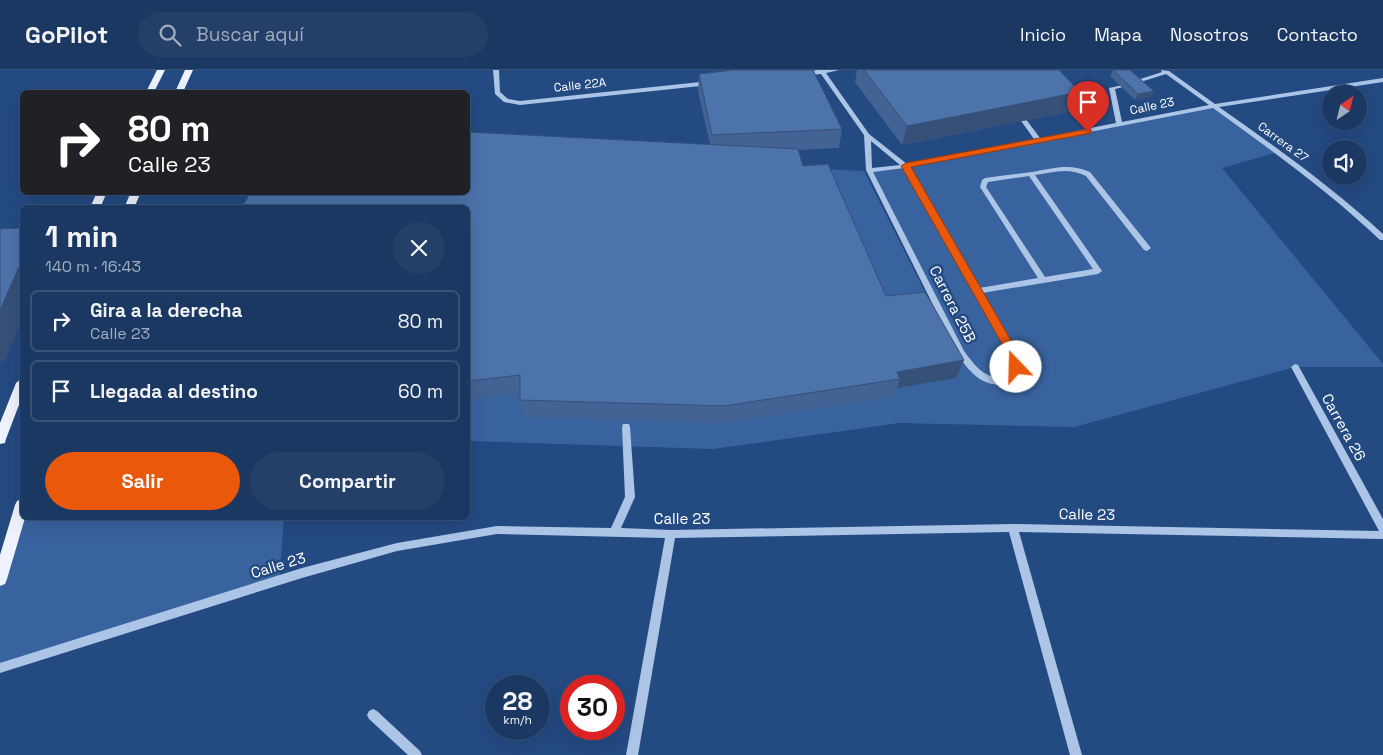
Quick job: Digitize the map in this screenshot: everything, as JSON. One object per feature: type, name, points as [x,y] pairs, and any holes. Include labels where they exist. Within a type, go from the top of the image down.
[{"type":"main road","points":[[151,90],[161,70]]},
{"type":"main road","points":[[180,90],[189,70]]},
{"type":"main road","points":[[0,439],[20,388]]},
{"type":"main road","points":[[0,579],[20,512]]},
{"type":"street","points":[[496,70],[498,93],[506,101]]},
{"type":"street","points":[[793,75],[836,70]]},
{"type":"street","name":"Carrera 25B","points":[[822,71],[867,135],[906,166],[1014,359],[1016,367],[1013,376],[1006,382],[991,381],[974,371],[961,353],[869,170],[867,135]]},
{"type":"street","points":[[1134,82],[1166,71]]},
{"type":"street","name":"Carrera 27","points":[[1166,71],[1212,106],[1302,169],[1354,211],[1383,238]]},
{"type":"street","name":"Calle 23","points":[[869,170],[906,166],[1212,106],[1383,80]]},
{"type":"street","name":"Calle 22A","points":[[506,101],[520,102],[715,83]]},
{"type":"street","points":[[1120,125],[1112,88],[1121,86]]},
{"type":"street","points":[[1010,102],[1039,141]]},
{"type":"street","points":[[1043,280],[983,187],[986,180],[1069,168],[1080,170],[1088,174],[1147,248]]},
{"type":"street","points":[[976,291],[1098,271],[1031,174]]},
{"type":"street","name":"Carrera 26","points":[[1295,367],[1383,528]]},
{"type":"street","points":[[614,533],[630,497],[626,427]]},
{"type":"street","points":[[1013,528],[1076,755]]},
{"type":"street","name":"Calle 23","points":[[0,668],[302,573],[397,548],[497,530],[671,534],[1013,528],[1383,535]]},
{"type":"street","points":[[632,755],[671,534]]},
{"type":"street","points":[[373,715],[416,755]]},
{"type":"shaded area","points":[[1213,106],[1278,152],[1222,168],[1383,364],[1383,367],[1295,367],[1074,427],[900,423],[713,449],[470,441],[470,205],[302,205],[430,195],[470,195],[470,191],[524,155],[864,171],[929,300],[934,300],[869,170],[906,166]]},
{"type":"shaded area","points":[[20,512],[20,520],[284,520],[279,581],[0,668],[0,579]]},
{"type":"building","points":[[733,70],[813,70],[842,129],[712,135],[699,74]]},
{"type":"building","points":[[864,70],[1059,70],[1080,92],[907,126]]},
{"type":"building","points":[[1113,70],[1130,70],[1154,91],[1138,94]]},
{"type":"building","points":[[470,132],[798,149],[803,166],[828,164],[886,296],[925,292],[964,360],[897,372],[900,379],[724,406],[520,400],[520,375],[470,381],[470,205],[243,205],[249,195],[470,195]]},
{"type":"building","points":[[20,228],[20,265],[0,310],[0,229]]},
{"type":"route","points":[[1016,367],[1010,349],[906,166],[1088,132]]}]
